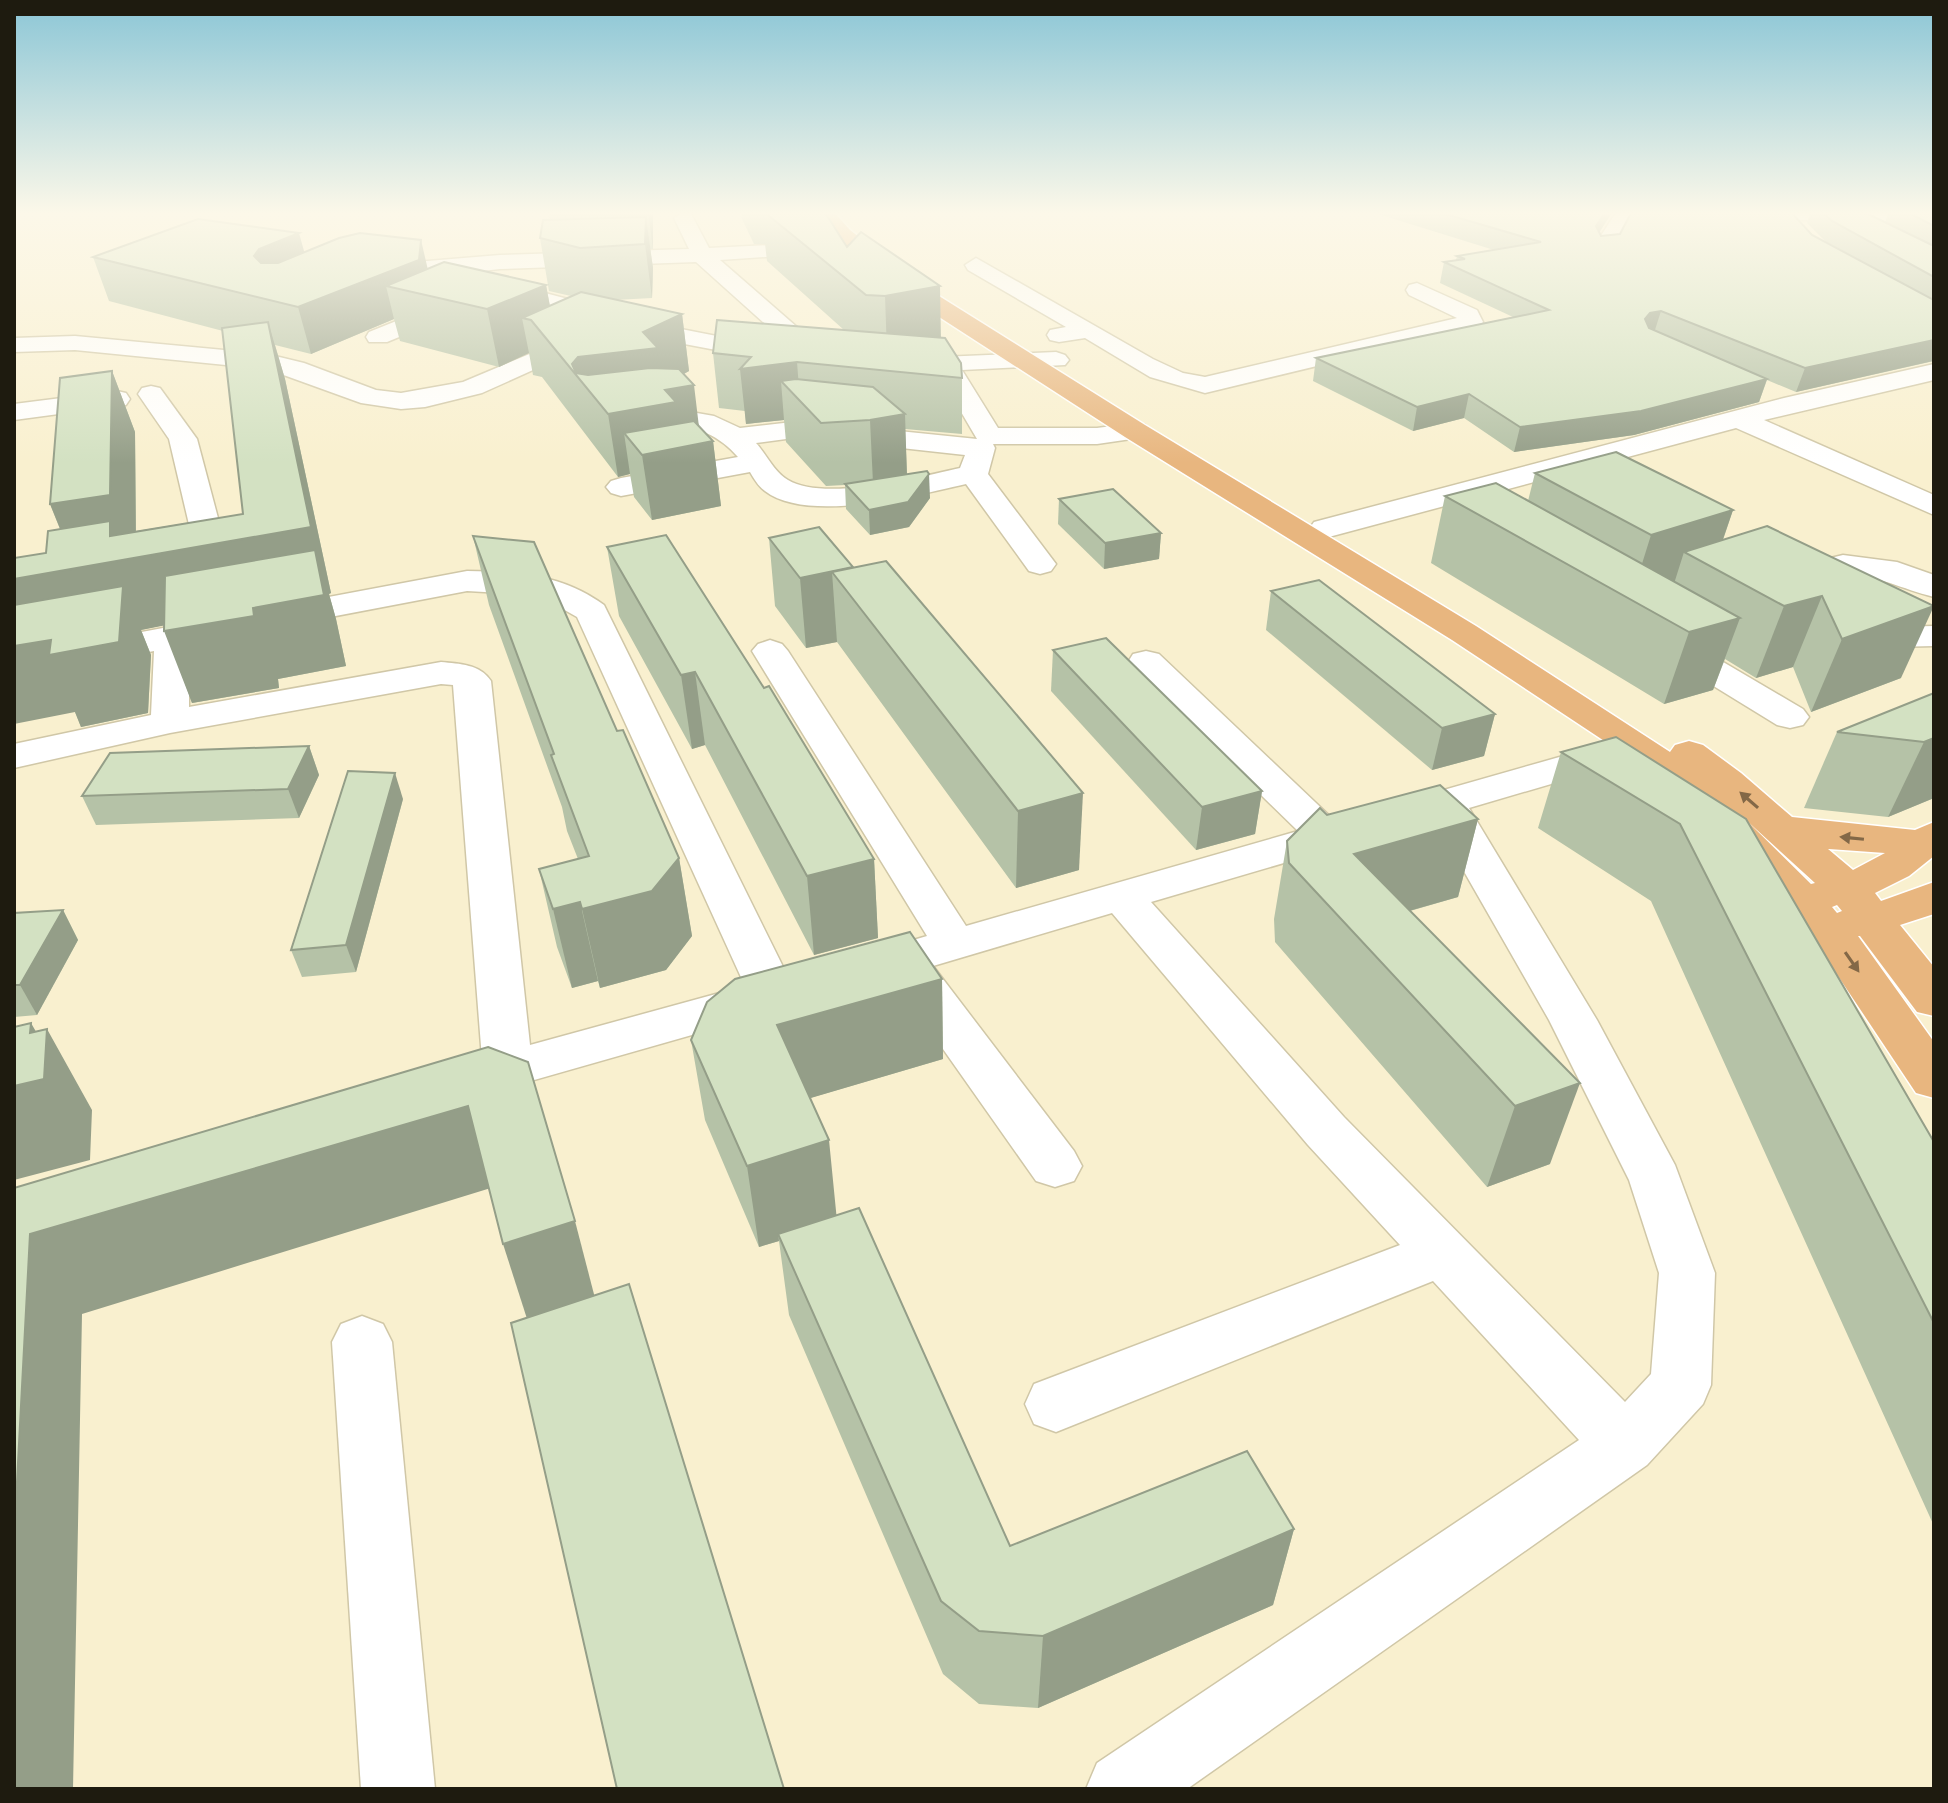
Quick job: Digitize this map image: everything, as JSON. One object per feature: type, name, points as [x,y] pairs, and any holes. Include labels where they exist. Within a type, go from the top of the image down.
[{"type":"main road","points":[[924,295],[1023,350],[1056,360],[1325,529],[1530,650],[1666,736],[1727,781],[1861,904],[1934,1000]]},
{"type":"main road","points":[[949,295],[1135,431],[1464,633],[1638,746],[1742,837],[1815,914],[1934,1080]]},
{"type":"main road","points":[[1781,828],[1829,836],[1928,839]]},
{"type":"main road","points":[[1861,904],[1894,867],[1928,839]]},
{"type":"main road","points":[[1815,914],[1861,904],[1909,909],[1934,896]]},
{"type":"street","points":[[378,337],[474,298],[494,295]]},
{"type":"street","points":[[527,295],[740,350],[849,361]]},
{"type":"street","points":[[746,295],[820,360]]},
{"type":"street","points":[[1028,295],[1165,375],[1183,383],[1205,385],[1471,322],[1469,315],[1428,295]]},
{"type":"street","points":[[14,345],[74,343],[282,365],[364,395],[400,401],[451,395],[488,383],[622,320]]},
{"type":"street","points":[[879,363],[945,363],[1023,350],[1089,330]]},
{"type":"street","points":[[151,394],[157,381],[182,354]]},
{"type":"street","points":[[945,363],[981,453],[1040,564]]},
{"type":"street","points":[[1325,529],[1793,404],[1934,372]]},
{"type":"street","points":[[1751,386],[1793,404]]},
{"type":"street","points":[[14,412],[151,394]]},
{"type":"street","points":[[151,394],[183,439],[211,552],[191,566],[161,571]]},
{"type":"street","points":[[612,424],[667,416],[706,421],[738,437],[777,487],[810,495],[845,497],[981,453],[1135,431]]},
{"type":"street","points":[[1739,419],[1934,506]]},
{"type":"street","points":[[738,437],[801,429],[981,453]]},
{"type":"street","points":[[621,487],[758,462]]},
{"type":"street","points":[[1891,487],[1934,474]]},
{"type":"street","points":[[1431,503],[1470,526]]},
{"type":"street","points":[[1897,572],[1934,556]]},
{"type":"street","points":[[1934,587],[1897,572],[1843,565],[1805,574],[1802,596],[1829,617],[1892,637],[1934,636]]},
{"type":"street","points":[[14,667],[467,581],[529,583],[570,593],[592,612],[807,985]]},
{"type":"street","points":[[1640,627],[1790,717]]},
{"type":"street","points":[[170,722],[172,638]]},
{"type":"street","points":[[770,651],[954,943]]},
{"type":"street","points":[[1146,662],[1327,836]]},
{"type":"street","points":[[14,756],[170,722],[441,673],[462,675],[473,681],[508,1070]]},
{"type":"street","points":[[433,1090],[903,959],[1638,746]]},
{"type":"street","points":[[1123,1789],[1625,1445],[1681,1385],[1687,1273],[1649,1167],[1573,1020],[1445,802]]},
{"type":"street","points":[[1121,895],[1326,1131],[1625,1445]]},
{"type":"street","points":[[903,959],[1055,1166]]},
{"type":"street","points":[[1056,1404],[1442,1253]]},
{"type":"street","points":[[362,1342],[398,1789]]},
{"type":"building","points":[[249,295],[329,295],[298,307]]},
{"type":"building","points":[[426,295],[521,295],[487,309]]},
{"type":"building","points":[[574,295],[595,295],[682,314],[643,332],[658,348],[578,357],[572,364],[576,373],[588,375],[650,368],[679,369],[694,385],[665,390],[676,402],[608,414],[531,320],[522,318]]},
{"type":"building","points":[[1516,295],[1925,295],[1934,300],[1934,340],[1805,368],[1661,311],[1650,313],[1645,319],[1649,328],[1767,379],[1641,411],[1520,427],[1469,394],[1417,407],[1316,358],[1549,310]]},
{"type":"building","points":[[717,320],[945,338],[961,363],[962,378],[797,362],[740,369],[751,357],[713,353]]},
{"type":"building","points":[[268,322],[311,527],[14,579],[14,558],[46,553],[48,531],[110,521],[110,536],[243,514],[222,328]]},
{"type":"building","points":[[112,371],[110,495],[50,504],[60,378]]},
{"type":"building","points":[[796,379],[873,387],[905,414],[821,423],[781,381]]},
{"type":"building","points":[[694,421],[713,441],[642,455],[624,433]]},
{"type":"building","points":[[1616,452],[1733,510],[1651,535],[1535,473]]},
{"type":"building","points":[[927,471],[929,474],[908,502],[869,510],[845,484]]},
{"type":"building","points":[[1496,483],[1740,618],[1689,632],[1445,496]]},
{"type":"building","points":[[1113,489],[1161,533],[1105,543],[1059,499]]},
{"type":"building","points":[[1767,526],[1934,606],[1842,639],[1822,596],[1784,606],[1684,552]]},
{"type":"building","points":[[819,527],[853,567],[800,578],[769,538]]},
{"type":"building","points":[[666,535],[764,688],[769,686],[874,859],[807,876],[695,672],[681,675],[607,547]]},
{"type":"building","points":[[473,536],[534,542],[617,731],[623,730],[679,858],[652,891],[582,909],[580,902],[553,909],[539,869],[589,856]]},
{"type":"building","points":[[315,550],[324,595],[253,608],[254,616],[164,631],[165,576]]},
{"type":"building","points":[[886,561],[1083,793],[1018,811],[832,572]]},
{"type":"building","points":[[1319,580],[1495,714],[1442,728],[1271,591]]},
{"type":"building","points":[[123,586],[119,642],[49,655],[51,640],[14,646],[14,605]]},
{"type":"building","points":[[1106,638],[1262,791],[1202,807],[1053,650]]},
{"type":"building","points":[[1934,693],[1934,738],[1924,742],[1837,732]]},
{"type":"building","points":[[1616,737],[1746,819],[1934,1142],[1934,1323],[1680,824],[1561,752]]},
{"type":"building","points":[[309,746],[288,789],[82,796],[110,753]]},
{"type":"building","points":[[348,771],[395,773],[346,945],[291,950]]},
{"type":"building","points":[[1440,785],[1478,819],[1354,854],[1580,1083],[1515,1106],[1289,863],[1287,841],[1320,808],[1327,815]]},
{"type":"building","points":[[63,910],[20,985],[14,985],[14,913]]},
{"type":"building","points":[[910,932],[942,979],[777,1025],[829,1140],[747,1166],[691,1040],[707,1002],[735,979]]},
{"type":"building","points":[[31,1023],[30,1033],[47,1029],[44,1079],[14,1086],[14,1027]]},
{"type":"building","points":[[488,1047],[528,1062],[575,1221],[503,1244],[468,1106],[30,1234],[14,1539],[14,1188]]},
{"type":"building","points":[[859,1208],[1010,1546],[1247,1451],[1294,1529],[1043,1636],[979,1631],[941,1601],[778,1234]]},
{"type":"building","points":[[629,1284],[784,1789],[617,1789],[511,1323]]}]
